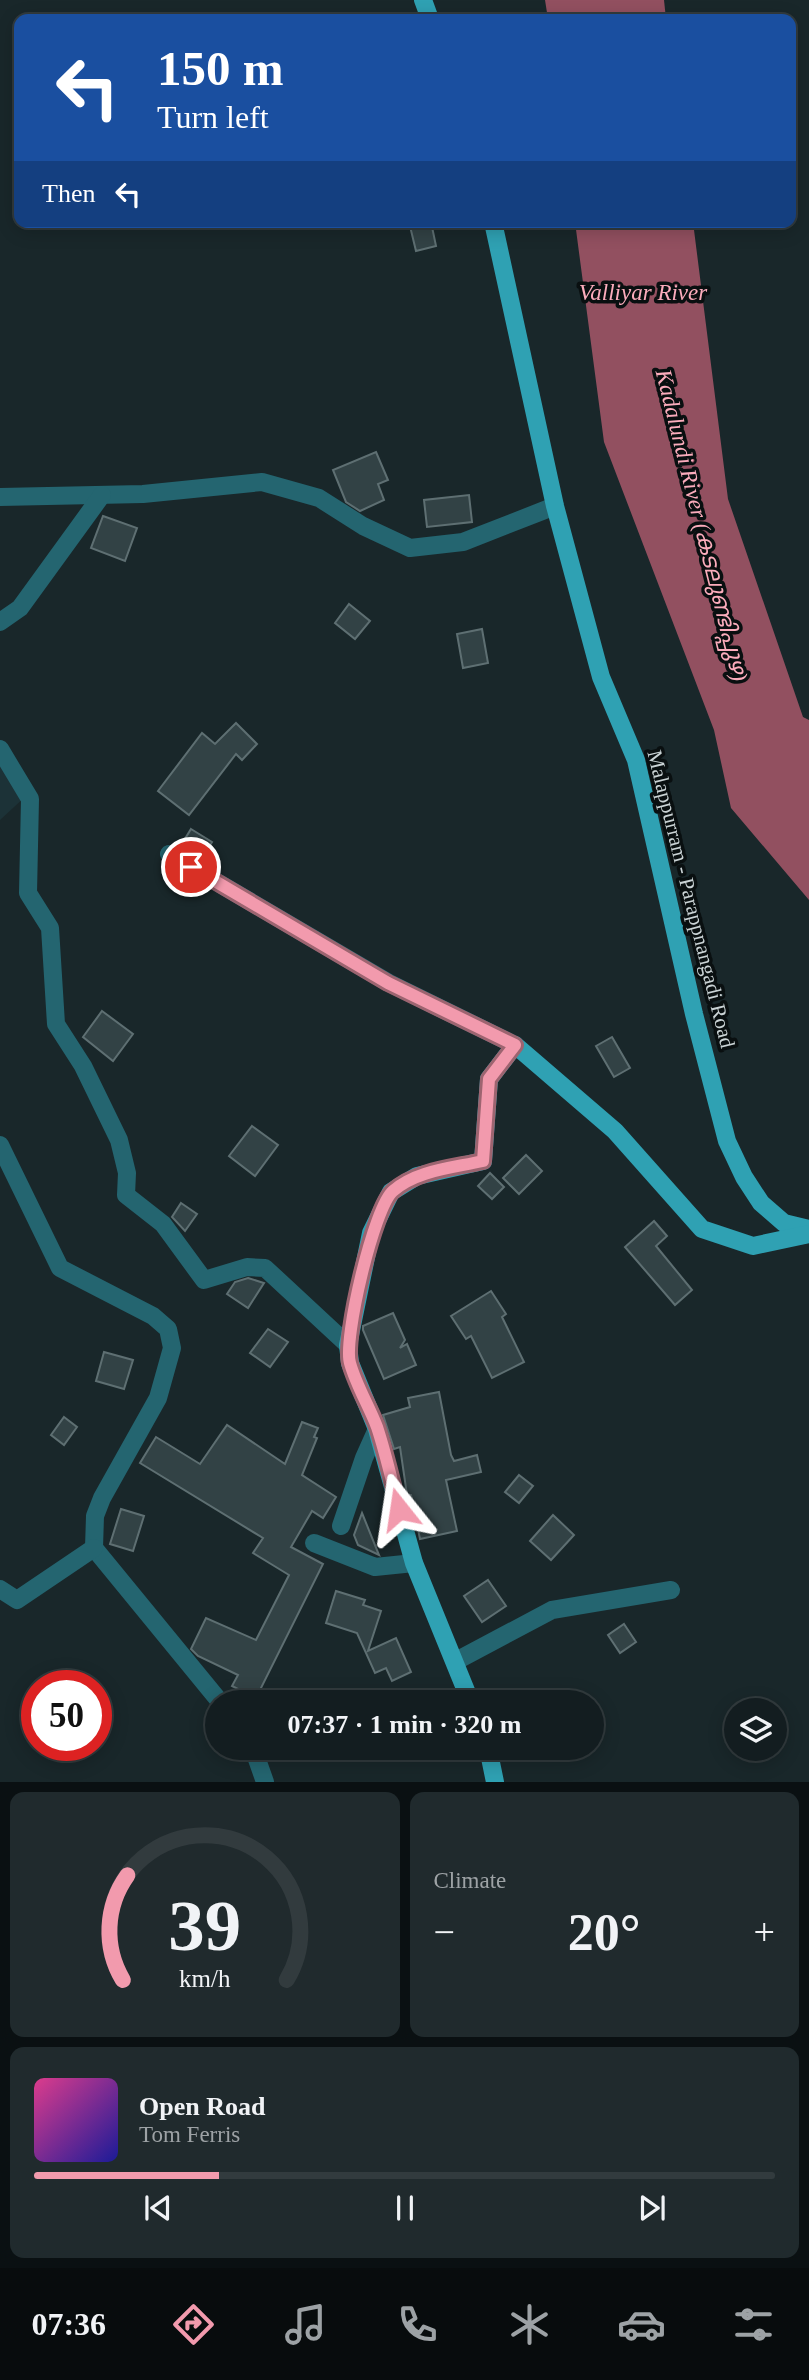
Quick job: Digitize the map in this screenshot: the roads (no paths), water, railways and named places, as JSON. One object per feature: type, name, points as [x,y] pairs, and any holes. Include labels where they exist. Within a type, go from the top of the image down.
[{"type":"main road","name":"Malappurram - Parappnangadi Road","points":[[494,228],[555,506],[601,677],[636,760],[694,1014],[727,1141],[744,1177],[761,1203],[784,1223],[809,1231]]},
{"type":"main road","points":[[466,1690],[414,1563],[377,1429],[349,1363],[348,1345],[371,1233],[391,1192],[417,1175],[483,1161],[489,1079],[515,1045],[615,1131],[702,1230],[753,1246],[809,1231]]},
{"type":"main road","points":[[490,1760],[495,1782]]},
{"type":"street","points":[[0,497],[102,495],[262,482],[318,498],[363,526],[410,548],[463,542],[555,506]]},
{"type":"street","points":[[0,622],[20,608],[102,495]]},
{"type":"street","points":[[0,749],[30,799],[28,893],[50,928],[56,1024],[83,1066],[119,1140],[127,1173],[126,1195],[163,1224],[204,1280],[247,1267],[265,1268],[348,1345]]},
{"type":"street","points":[[169,854],[388,983],[515,1045]]},
{"type":"street","points":[[0,1145],[60,1268],[153,1316],[167,1329],[173,1348],[158,1398],[102,1498],[95,1516],[94,1548],[210,1690]]},
{"type":"street","points":[[341,1526],[377,1429]]},
{"type":"street","points":[[314,1543],[375,1567],[414,1563]]},
{"type":"street","points":[[0,1589],[17,1600],[94,1548]]},
{"type":"street","points":[[456,1661],[552,1610],[671,1590]]},
{"type":"street","points":[[257,1760],[265,1782]]},
{"type":"water","points":[[545,0],[664,0],[665,14],[547,14]]},
{"type":"water","name":"Valliyar River","points":[[576,228],[694,228],[728,499],[803,717],[809,720],[809,900],[731,808],[714,730],[604,442]]},
{"type":"water label","name":"Kadalundi River (കടലുണ്ടിപ്പുഴ)","points":[[702,525]]}]
